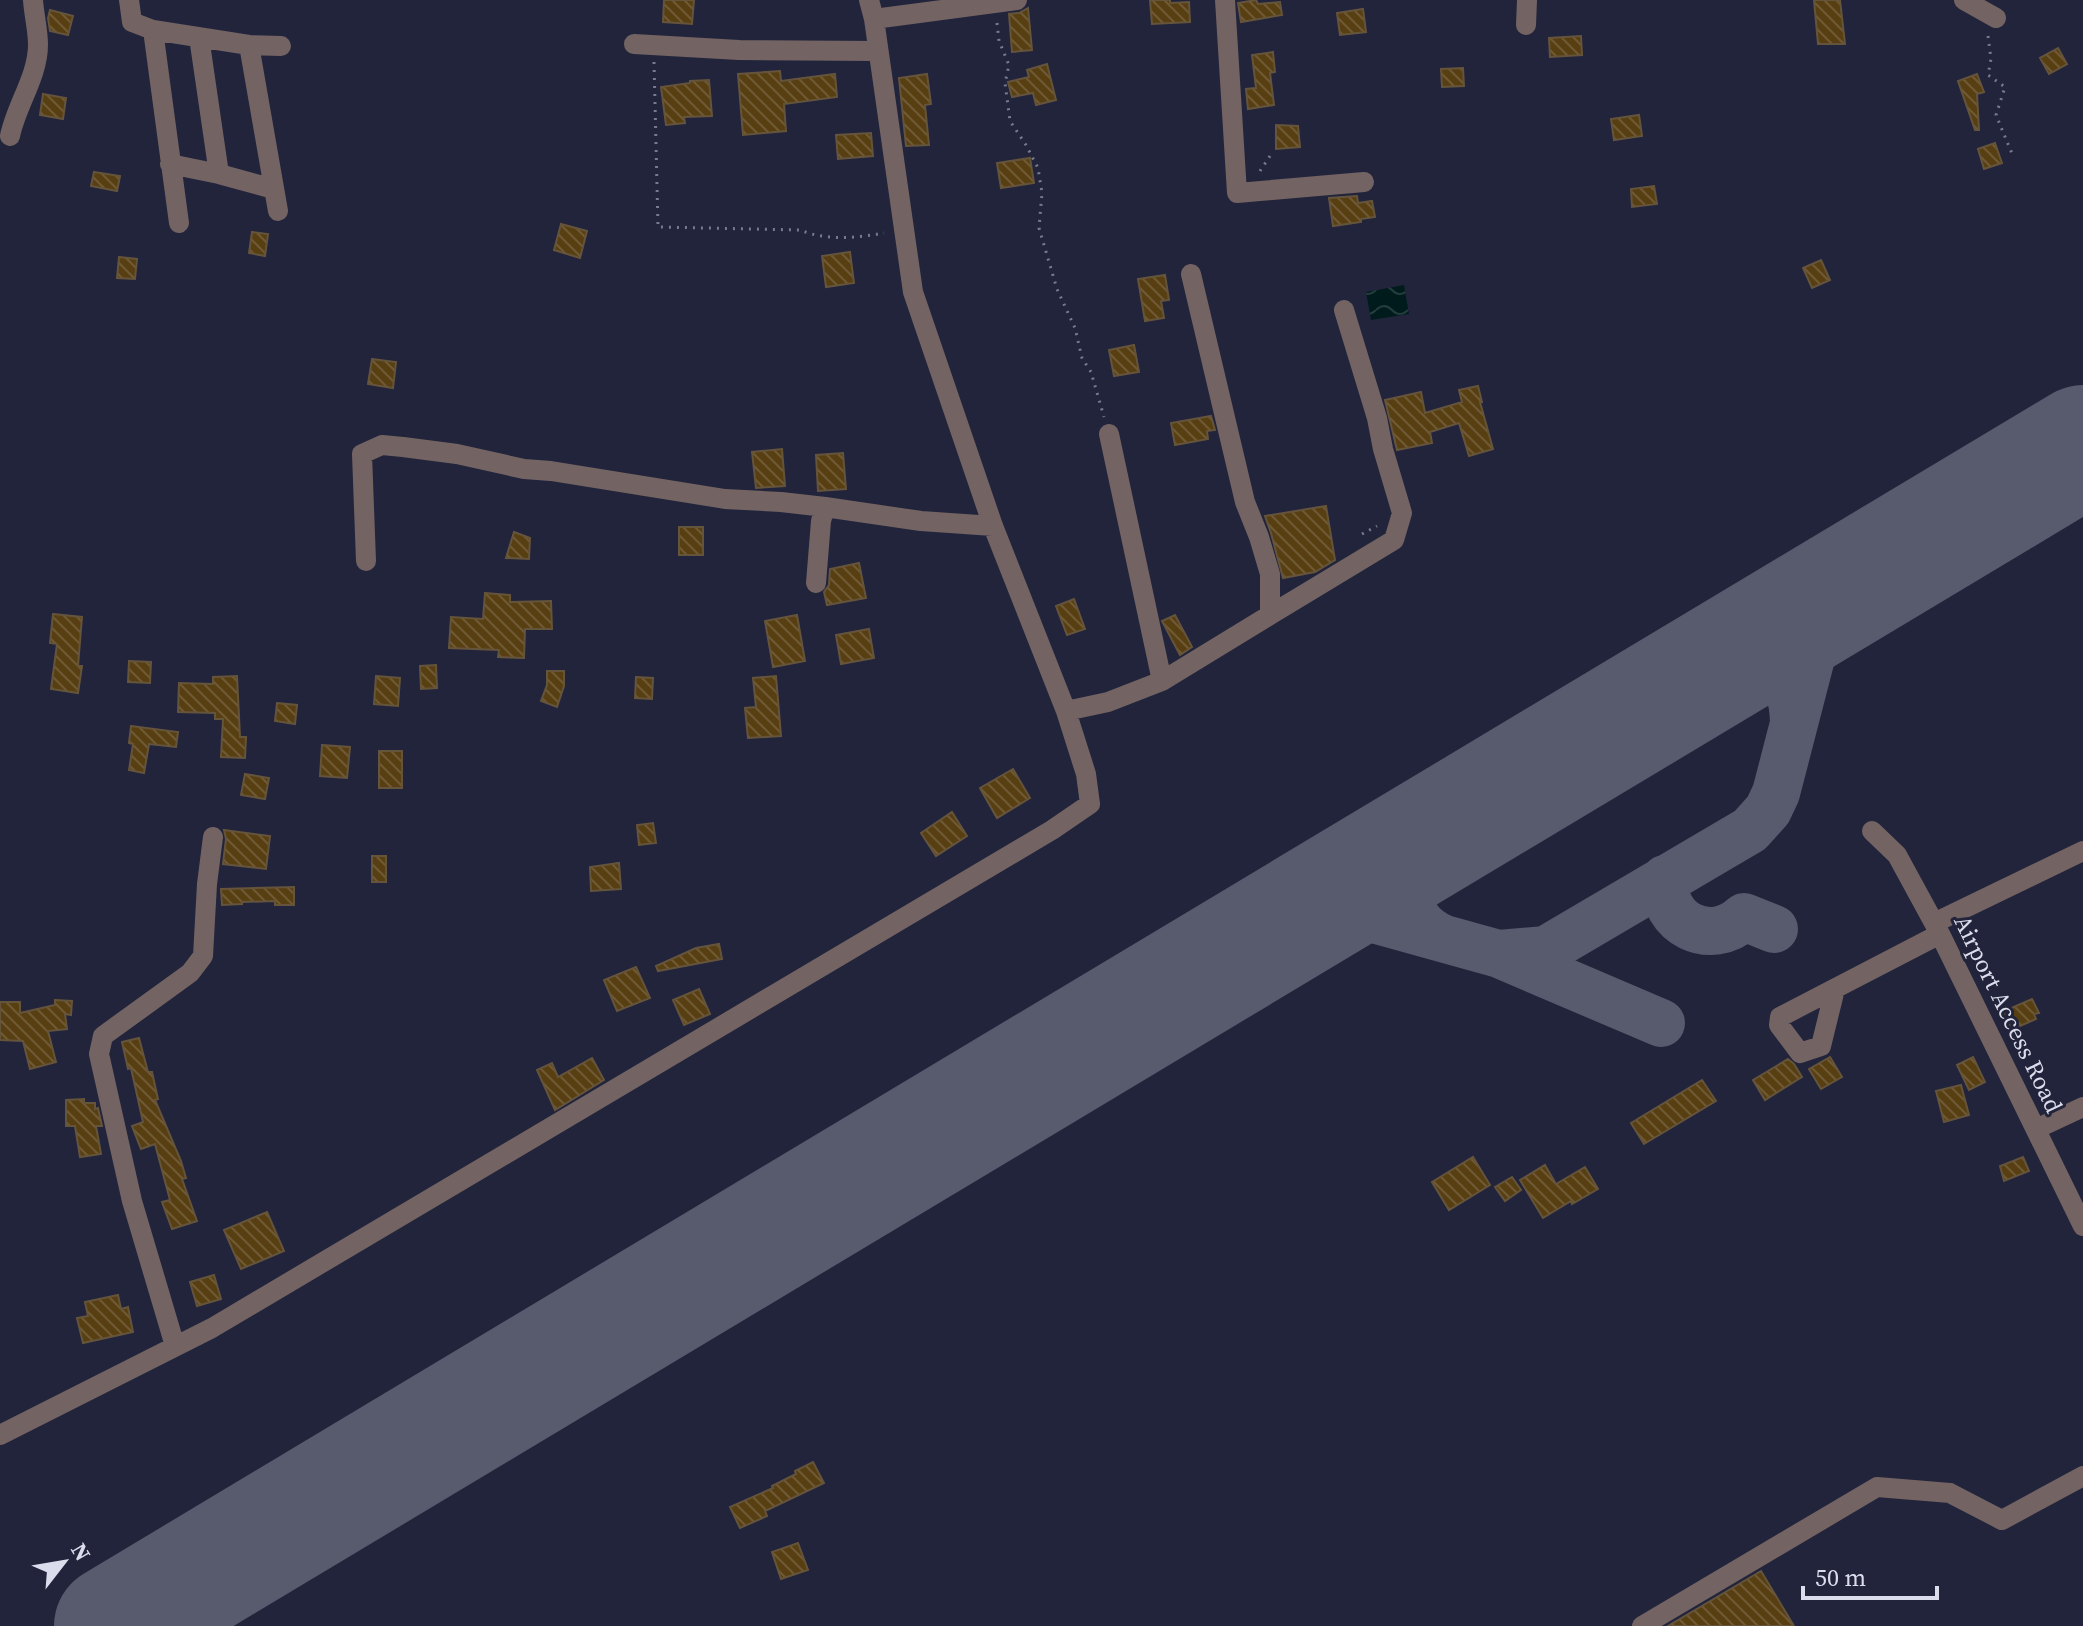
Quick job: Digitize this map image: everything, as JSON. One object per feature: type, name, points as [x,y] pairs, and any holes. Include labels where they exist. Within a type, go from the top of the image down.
[{"type":"street","points":[[10,136],[16,112],[29,85],[38,47],[33,0]]},
{"type":"street","points":[[129,0],[132,22],[153,30],[249,45],[281,46]]},
{"type":"street","points":[[0,1435],[212,1328],[1052,830],[1090,804],[1086,774],[1066,711],[993,526],[913,292],[872,10],[1017,0]]},
{"type":"street","points":[[1225,0],[1237,193],[1364,182]]},
{"type":"street","points":[[1526,25],[1527,0]]},
{"type":"street","points":[[1964,0],[1996,18]]},
{"type":"street","points":[[153,30],[179,223]]},
{"type":"street","points":[[199,37],[219,174]]},
{"type":"street","points":[[644,44],[739,50],[878,51]]},
{"type":"street","points":[[249,45],[278,211]]},
{"type":"street","points":[[170,164],[274,189]]},
{"type":"street","points":[[1191,274],[1245,502],[1270,574],[1270,615]]},
{"type":"street","points":[[1066,711],[1108,702],[1162,681],[1394,540],[1402,513],[1344,310]]},
{"type":"street","points":[[1109,434],[1162,681]]},
{"type":"street","points":[[366,561],[362,454],[382,445],[457,454],[524,469],[725,499],[781,502],[921,521],[993,526]]},
{"type":"street","points":[[816,583],[825,507]]},
{"type":"street","name":"Airport Access Road","points":[[1872,831],[1897,855],[1934,923],[2083,1226]]},
{"type":"street","points":[[175,1346],[132,1201],[99,1054],[103,1036],[190,973],[203,956],[213,837]]},
{"type":"street","points":[[1835,989],[1934,923],[2083,851]]},
{"type":"street","points":[[2036,1129],[2083,1107]]},
{"type":"street","points":[[1642,1626],[1877,1487],[1950,1493],[2002,1520],[2083,1476]]},
{"type":"path","points":[[995,3],[999,41],[1009,65],[1005,83],[1010,121],[1038,168],[1042,193],[1039,228],[1057,289],[1075,328],[1082,358],[1091,372],[1109,434]]},
{"type":"path","points":[[1996,18],[1988,37],[1991,59],[1988,75],[2005,87],[1996,115],[2013,156]]},
{"type":"path","points":[[644,44],[658,227],[800,230],[815,236],[862,237],[904,230]]},
{"type":"water","points":[[1404,285],[1409,314],[1371,320],[1366,292]]},
{"type":"building","points":[[664,0],[694,0],[692,24],[663,22]]},
{"type":"building","points":[[1150,0],[1189,2],[1190,22],[1152,24]]},
{"type":"building","points":[[1256,0],[1258,4],[1280,2],[1282,15],[1241,22],[1238,3]]},
{"type":"building","points":[[1814,0],[1840,0],[1845,44],[1818,44]]},
{"type":"building","points":[[1028,8],[1032,50],[1012,52],[1009,14]]},
{"type":"building","points":[[1363,9],[1366,32],[1340,35],[1337,13]]},
{"type":"building","points":[[50,10],[73,16],[68,35],[50,31]]},
{"type":"building","points":[[1581,36],[1582,55],[1550,57],[1549,38]]},
{"type":"building","points":[[2058,48],[2067,64],[2049,74],[2040,58]]},
{"type":"building","points":[[1273,52],[1275,72],[1270,73],[1274,105],[1248,109],[1246,89],[1256,88],[1252,55]]},
{"type":"building","points":[[1047,64],[1056,100],[1036,105],[1033,93],[1012,97],[1008,82],[1029,77],[1027,70]]},
{"type":"building","points":[[1463,68],[1464,86],[1442,87],[1441,69]]},
{"type":"building","points":[[780,71],[781,81],[835,74],[837,97],[784,104],[786,131],[743,135],[738,74]]},
{"type":"building","points":[[927,74],[931,104],[925,105],[929,145],[906,146],[899,78]]},
{"type":"building","points":[[1977,74],[1984,92],[1977,94],[1979,130],[1975,130],[1958,81]]},
{"type":"building","points":[[709,80],[712,116],[684,117],[685,123],[666,125],[661,87]]},
{"type":"building","points":[[43,94],[66,98],[63,119],[40,115]]},
{"type":"building","points":[[1639,115],[1642,136],[1614,140],[1611,119]]},
{"type":"building","points":[[1276,125],[1298,126],[1300,147],[1276,149]]},
{"type":"building","points":[[871,133],[873,156],[838,159],[836,135]]},
{"type":"building","points":[[1995,143],[2002,163],[1984,169],[1978,149]]},
{"type":"building","points":[[1030,158],[1034,183],[1001,188],[997,163]]},
{"type":"building","points":[[94,172],[120,176],[117,191],[91,186]]},
{"type":"building","points":[[1654,186],[1657,204],[1632,207],[1631,189]]},
{"type":"building","points":[[1357,196],[1358,203],[1372,201],[1375,217],[1333,226],[1329,198]]},
{"type":"building","points":[[561,224],[587,231],[580,258],[554,250]]},
{"type":"building","points":[[252,232],[268,234],[265,256],[249,253]]},
{"type":"building","points":[[850,252],[854,283],[826,287],[822,256]]},
{"type":"building","points":[[119,257],[137,259],[135,279],[117,278]]},
{"type":"building","points":[[1821,260],[1830,280],[1812,288],[1803,268]]},
{"type":"building","points":[[1165,275],[1169,300],[1161,301],[1164,318],[1145,321],[1138,279]]},
{"type":"building","points":[[1134,345],[1139,372],[1114,376],[1109,350]]},
{"type":"building","points":[[372,359],[396,362],[393,388],[368,384]]},
{"type":"building","points":[[1478,386],[1493,449],[1469,456],[1459,423],[1430,432],[1432,443],[1397,450],[1385,400],[1421,392],[1425,413],[1462,402],[1459,390]]},
{"type":"building","points":[[1211,416],[1215,430],[1207,431],[1208,439],[1175,445],[1171,423]]},
{"type":"building","points":[[782,449],[785,486],[756,488],[752,452]]},
{"type":"building","points":[[843,453],[846,489],[818,491],[816,455]]},
{"type":"building","points":[[1326,506],[1335,560],[1315,572],[1283,578],[1265,516]]},
{"type":"building","points":[[679,527],[703,527],[703,555],[679,555]]},
{"type":"building","points":[[514,532],[530,538],[529,559],[506,558]]},
{"type":"building","points":[[859,563],[866,598],[827,605],[824,592],[829,585],[830,569]]},
{"type":"building","points":[[485,593],[510,595],[510,602],[551,601],[552,629],[525,629],[524,658],[498,657],[499,650],[449,648],[451,617],[483,619]]},
{"type":"building","points":[[1074,599],[1085,629],[1067,635],[1056,606]]},
{"type":"building","points":[[53,614],[82,617],[78,666],[82,666],[78,693],[51,689],[57,644],[50,643]]},
{"type":"building","points":[[797,615],[805,661],[773,667],[765,621]]},
{"type":"building","points":[[1175,615],[1192,647],[1180,655],[1162,621]]},
{"type":"building","points":[[869,629],[874,658],[841,664],[836,635]]},
{"type":"building","points":[[129,661],[151,662],[150,683],[128,682]]},
{"type":"building","points":[[436,665],[437,688],[421,689],[420,666]]},
{"type":"building","points":[[547,671],[564,671],[564,686],[557,707],[541,701],[547,685]]},
{"type":"building","points":[[237,676],[240,737],[246,737],[245,758],[221,757],[223,719],[215,719],[215,713],[178,712],[179,683],[213,684],[213,677]]},
{"type":"building","points":[[376,676],[400,678],[398,706],[374,704]]},
{"type":"building","points":[[776,676],[781,736],[748,738],[745,708],[756,707],[753,678]]},
{"type":"building","points":[[636,677],[653,678],[652,699],[635,698]]},
{"type":"building","points":[[277,703],[297,705],[295,724],[275,721]]},
{"type":"building","points":[[131,726],[178,732],[176,747],[149,744],[144,773],[129,770],[133,744],[129,743]]},
{"type":"building","points":[[322,745],[350,747],[347,778],[320,776]]},
{"type":"building","points":[[379,751],[402,751],[402,788],[379,788]]},
{"type":"building","points":[[1013,769],[1030,798],[997,818],[980,788]]},
{"type":"building","points":[[245,774],[269,778],[265,799],[241,795]]},
{"type":"building","points":[[952,812],[967,836],[936,856],[921,833]]},
{"type":"building","points":[[653,823],[656,843],[639,845],[637,825]]},
{"type":"building","points":[[224,830],[270,836],[266,869],[223,864]]},
{"type":"building","points":[[372,856],[386,856],[386,882],[372,882]]},
{"type":"building","points":[[619,863],[621,889],[591,891],[590,867]]},
{"type":"building","points":[[294,887],[294,905],[275,905],[275,901],[222,905],[221,889]]},
{"type":"building","points":[[719,944],[722,959],[658,971],[656,966],[696,948]]},
{"type":"building","points":[[636,967],[650,998],[617,1011],[604,980]]},
{"type":"building","points":[[699,989],[710,1014],[684,1025],[673,1000]]},
{"type":"building","points":[[2032,999],[2039,1013],[2034,1014],[2036,1019],[2011,1030],[2002,1012]]},
{"type":"building","points":[[55,1000],[72,1001],[71,1015],[65,1014],[67,1029],[48,1031],[56,1062],[30,1069],[23,1041],[0,1040],[0,1002],[20,1002],[20,1013],[55,1005]]},
{"type":"building","points":[[139,1038],[148,1072],[152,1072],[158,1099],[155,1100],[181,1161],[186,1178],[182,1179],[197,1221],[172,1229],[162,1202],[170,1200],[155,1144],[141,1149],[132,1126],[143,1122],[122,1042]]},
{"type":"building","points":[[1830,1057],[1842,1077],[1821,1089],[1809,1069]]},
{"type":"building","points":[[1973,1057],[1985,1082],[1969,1090],[1957,1065]]},
{"type":"building","points":[[592,1058],[604,1080],[555,1110],[537,1070],[552,1063],[558,1077]]},
{"type":"building","points":[[1788,1059],[1802,1077],[1765,1100],[1753,1080]]},
{"type":"building","points":[[1702,1080],[1716,1101],[1644,1144],[1631,1123]]},
{"type":"building","points":[[1961,1085],[1969,1115],[1944,1122],[1936,1091]]},
{"type":"building","points":[[84,1099],[84,1103],[95,1103],[95,1109],[98,1108],[102,1126],[96,1126],[101,1154],[80,1157],[75,1126],[66,1126],[66,1100]]},
{"type":"building","points":[[1473,1157],[1490,1185],[1449,1210],[1432,1182]]},
{"type":"building","points":[[2023,1157],[2029,1171],[2004,1181],[2000,1166]]},
{"type":"building","points":[[1545,1165],[1556,1184],[1585,1167],[1598,1189],[1543,1218],[1520,1180]]},
{"type":"building","points":[[1512,1177],[1521,1190],[1505,1201],[1495,1187]]},
{"type":"building","points":[[267,1212],[284,1251],[241,1269],[224,1230]]},
{"type":"building","points":[[214,1275],[221,1299],[197,1306],[190,1282]]},
{"type":"building","points":[[118,1295],[121,1309],[128,1307],[133,1332],[83,1343],[77,1318],[88,1316],[85,1302]]},
{"type":"building","points":[[813,1462],[824,1483],[765,1511],[767,1516],[740,1528],[730,1507],[773,1488]]},
{"type":"building","points":[[798,1543],[808,1570],[781,1579],[772,1552]]},
{"type":"building","points":[[1761,1571],[1794,1626],[1668,1626]]},
{"type":"taxiway","points":[[1499,954],[1546,950],[1750,830],[1768,810],[1776,793],[1826,600]]},
{"type":"taxiway","points":[[1702,674],[1736,663],[1769,671],[1787,687],[1794,722]]},
{"type":"taxiway","points":[[1440,937],[1415,915],[1407,899],[1404,872],[1416,851],[1462,819]]},
{"type":"taxiway","points":[[1665,879],[1671,908],[1691,926],[1717,930],[1731,926],[1744,917],[1774,929]]},
{"type":"taxiway","points":[[1319,904],[1499,954],[1661,1023]]},
{"type":"runway","points":[[115,1626],[2083,446]]}]
